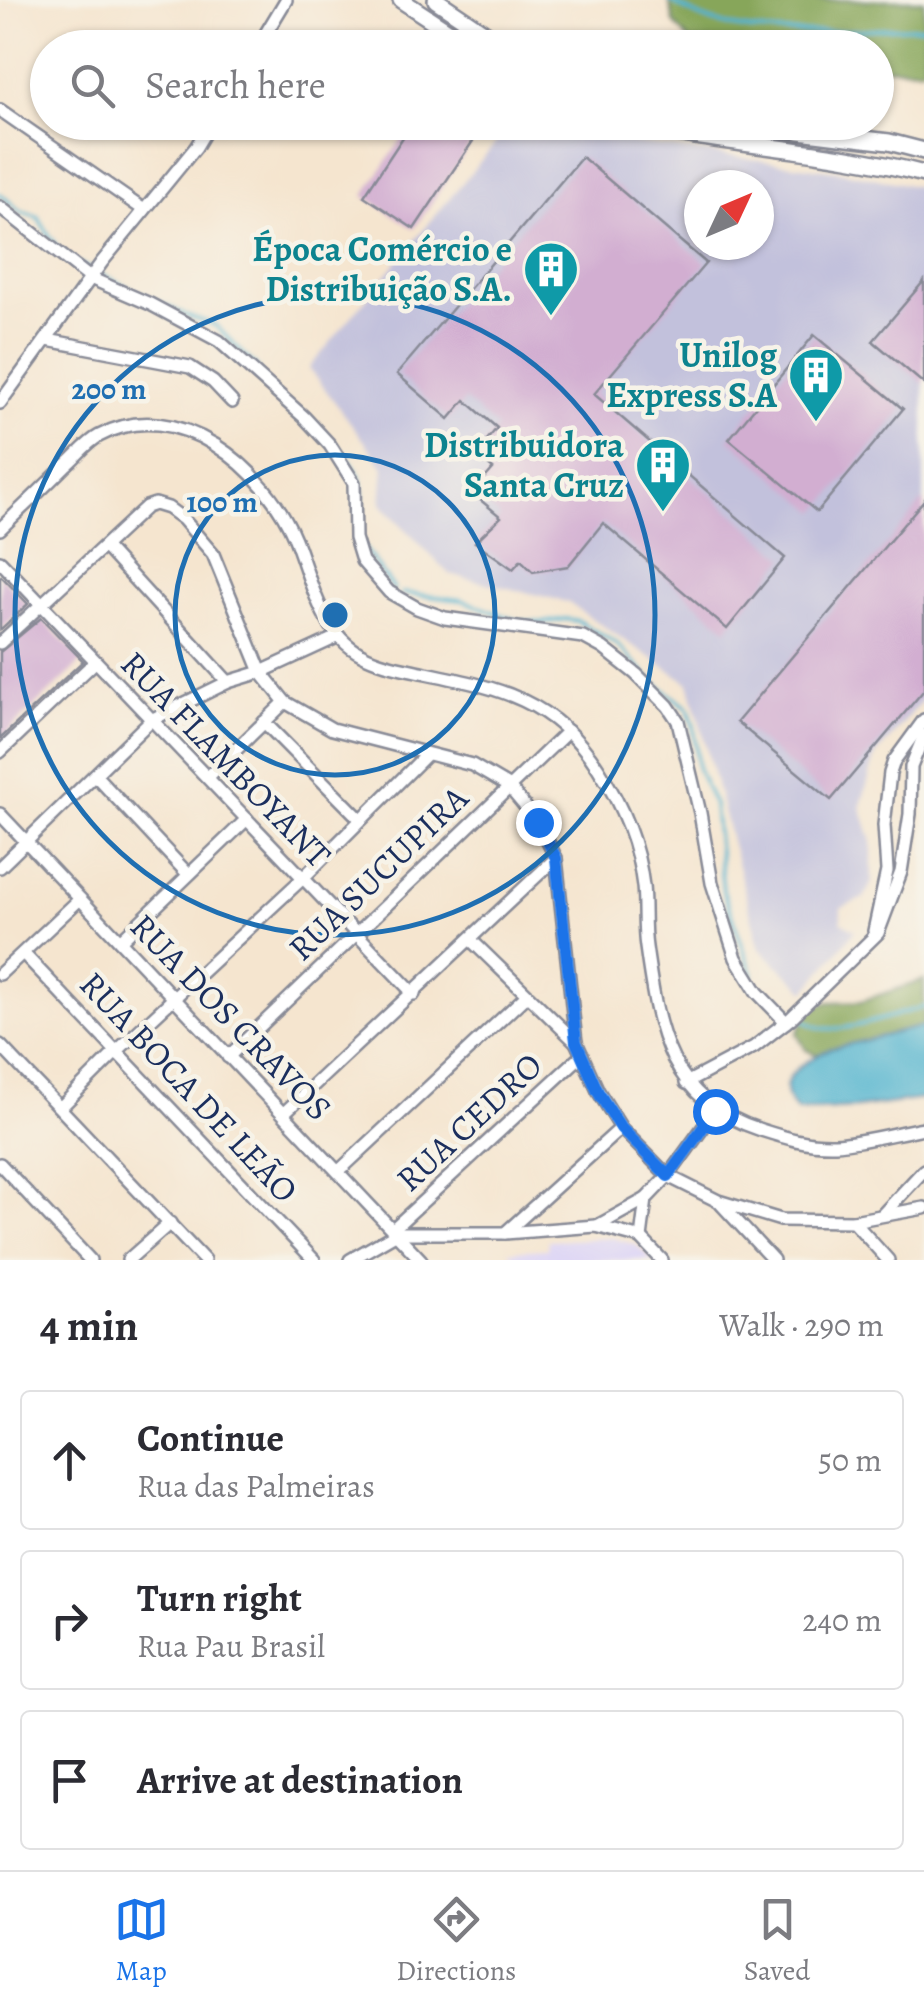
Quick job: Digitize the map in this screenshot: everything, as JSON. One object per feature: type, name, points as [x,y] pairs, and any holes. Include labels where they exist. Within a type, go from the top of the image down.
[{"type":"main road","points":[[401,0],[447,30]]},
{"type":"main road","points":[[436,0],[480,30]]},
{"type":"main road","points":[[729,140],[842,156],[924,174]]},
{"type":"main road","points":[[873,140],[924,151]]},
{"type":"street","points":[[268,30],[286,0]]},
{"type":"street","points":[[0,110],[30,131]]},
{"type":"street","points":[[43,140],[144,210]]},
{"type":"street","points":[[0,403],[91,276],[200,140]]},
{"type":"street","points":[[0,207],[91,276],[219,341],[317,431],[354,484],[355,538],[362,561],[389,592],[416,608],[445,618],[583,637],[603,648],[668,706],[678,722],[712,883],[736,958],[757,992],[788,1021]]},
{"type":"street","points":[[47,340],[190,367],[213,382],[232,402]]},
{"type":"street","points":[[0,529],[96,437],[125,425],[153,423],[188,429],[231,456],[271,498],[293,534],[337,637],[361,654],[391,666],[498,687],[536,706],[568,731],[598,766],[632,830],[643,886],[645,942],[659,1028],[686,1083],[715,1111],[797,1142],[836,1144],[924,1128]]},
{"type":"street","points":[[0,643],[146,508],[155,504],[168,508],[183,519],[212,554],[224,576],[246,640],[262,672],[286,702],[332,729],[472,765],[508,786],[538,822],[556,858],[576,1042],[598,1092],[621,1128],[668,1176],[718,1201],[781,1220],[853,1221],[924,1208]]},
{"type":"street","points":[[105,547],[228,682]]},
{"type":"street","name":"RUA FLAMBOYANT","points":[[0,561],[414,994]]},
{"type":"street","points":[[0,866],[151,720],[228,682],[262,672],[337,637]]},
{"type":"street","points":[[0,752],[95,662]]},
{"type":"street","points":[[208,777],[286,702]]},
{"type":"street","points":[[872,940],[887,872],[884,825],[888,785],[894,761],[924,720]]},
{"type":"street","points":[[264,722],[360,819]]},
{"type":"street","name":"RUA SUCUPIRA","points":[[228,1056],[568,731]]},
{"type":"street","points":[[686,1083],[754,1047],[788,1021],[872,940],[884,920],[901,872],[913,757],[924,734]]},
{"type":"street","points":[[62,1107],[303,878],[426,754]]},
{"type":"street","points":[[95,775],[187,874]]},
{"type":"street","points":[[888,785],[910,786]]},
{"type":"street","name":"RUA DOS CRAVOS","points":[[0,814],[422,1260]]},
{"type":"street","points":[[120,940],[246,819]]},
{"type":"street","points":[[285,1112],[556,858]]},
{"type":"street","points":[[0,974],[80,899]]},
{"type":"street","points":[[471,940],[576,1042]]},
{"type":"street","name":"RUA BOCA DE LEÃO","points":[[23,952],[314,1260]]},
{"type":"street","points":[[340,1170],[526,996]]},
{"type":"street","points":[[0,1045],[204,1260]]},
{"type":"street","name":"RUA CEDRO","points":[[350,1260],[395,1231],[582,1055]]},
{"type":"street","points":[[596,1226],[646,1199],[668,1176],[715,1111]]},
{"type":"street","points":[[505,1233],[621,1128]]},
{"type":"street","points":[[0,1164],[90,1260]]},
{"type":"street","points":[[882,1214],[924,1170]]},
{"type":"street","points":[[641,1238],[646,1199]]},
{"type":"street","points":[[718,1201],[773,1260]]},
{"type":"street","points":[[853,1221],[888,1260]]},
{"type":"street","points":[[128,1260],[170,1223]]},
{"type":"street","points":[[395,1231],[505,1233],[596,1226],[641,1238],[662,1260]]},
{"type":"shaded area","points":[[498,140],[616,140],[844,172],[924,188],[924,698],[875,757],[861,806],[872,842],[872,882],[864,898],[841,908],[841,922],[855,930],[806,991],[760,949],[689,683],[567,602],[449,574],[381,504],[384,467],[309,368]]},
{"type":"shaded area","points":[[613,1238],[636,1245],[653,1260],[518,1260],[509,1251],[547,1249],[548,1241]]},
{"type":"green space","points":[[669,0],[924,0],[924,69],[894,68],[894,30],[680,30],[674,23]]},
{"type":"green space","points":[[924,980],[924,1026],[817,1055],[806,1050],[797,1034],[808,1009],[829,1002],[861,1001]]},
{"type":"water","points":[[924,1026],[924,1099],[797,1111],[789,1100],[786,1090],[792,1074],[820,1054]]},
{"type":"building","points":[[401,140],[474,140],[414,229],[364,196]]},
{"type":"building","name":"Época Comércio e Distribuição S.A.","points":[[582,157],[684,244],[684,260],[706,263],[594,394],[785,558],[727,629],[603,523],[568,566],[533,572],[521,560],[513,569],[475,542],[501,517],[472,493],[493,469],[475,454],[497,428],[465,400],[449,419],[397,374]]},
{"type":"building","points":[[924,281],[924,384],[873,341]]},
{"type":"building","name":"Unilog Express S.A","points":[[814,335],[903,409],[817,512],[729,439]]},
{"type":"building","points":[[924,500],[924,690],[831,800],[737,722]]},
{"type":"building","points":[[0,577],[28,604],[0,630]]},
{"type":"building","points":[[41,618],[83,661],[0,739],[0,652]]},
{"type":"waterway","points":[[669,0],[698,16],[754,30]]},
{"type":"waterway","points":[[865,30],[924,27]]},
{"type":"waterway","points":[[0,194],[21,212],[38,217],[56,246]]},
{"type":"waterway","points":[[79,264],[215,325],[258,369]]},
{"type":"waterway","points":[[336,445],[361,483],[359,510]]},
{"type":"waterway","points":[[364,548],[394,589]]},
{"type":"waterway","points":[[402,593],[462,600],[518,621],[578,621],[617,644],[650,679],[688,708],[698,770],[714,805],[723,891],[753,975]]},
{"type":"waterway","points":[[760,988],[806,1021],[823,1028],[851,1027],[924,1007]]},
{"type":"place","name":"Época Comércio e Distribuição S.A.","points":[[551,318]]},
{"type":"place","name":"Unilog Express S.A","points":[[816,424]]},
{"type":"place","name":"Distribuidora Santa Cruz","points":[[663,514]]},
{"type":"route","points":[[538,822],[556,858],[576,1042],[598,1092],[621,1128],[668,1176],[715,1111]]}]
